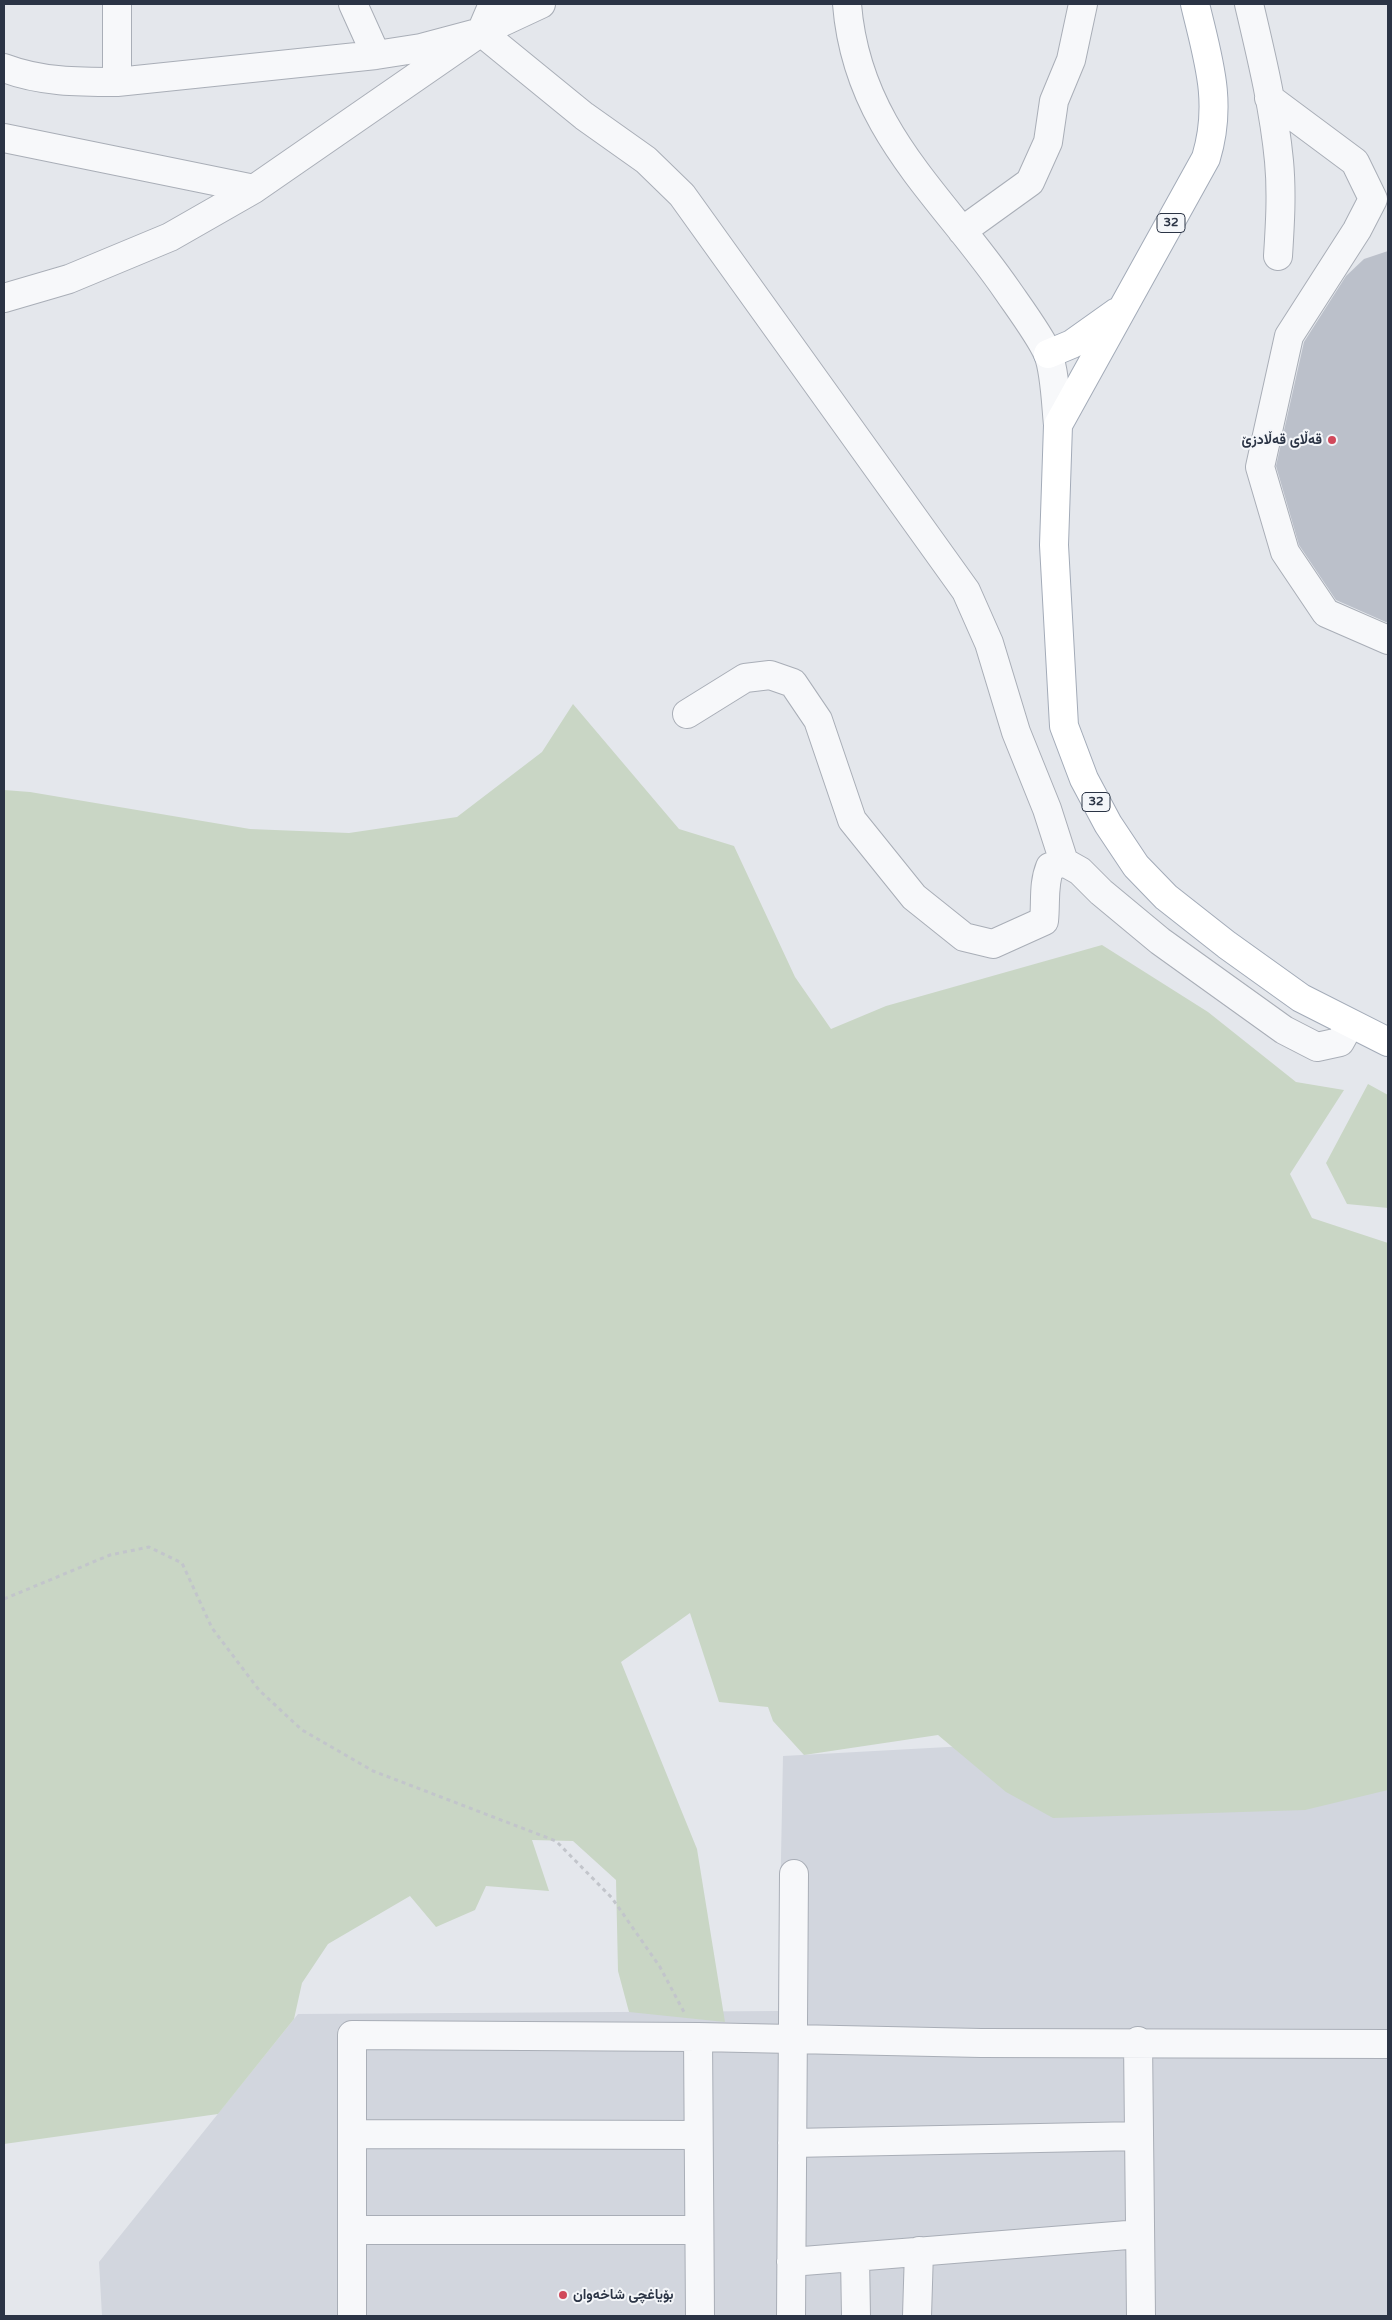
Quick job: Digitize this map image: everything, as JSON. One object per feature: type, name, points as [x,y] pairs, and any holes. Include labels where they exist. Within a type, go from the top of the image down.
[{"type":"main road","name":"32","points":[[1194,4],[1214,95],[1215,120],[1211,142],[1199,174],[1058,425],[1054,545],[1064,726],[1084,779],[1108,824],[1136,866],[1166,897],[1227,945],[1301,998],[1388,1042]]},
{"type":"main road","points":[[1048,354],[1072,344],[1125,306]]},
{"type":"street","points":[[117,4],[117,82]]},
{"type":"street","points":[[354,4],[376,55]]},
{"type":"street","points":[[481,32],[493,4]]},
{"type":"street","points":[[4,298],[69,280],[170,237],[254,189],[481,32],[541,4]]},
{"type":"street","points":[[847,4],[858,63],[884,127],[912,169],[1002,282],[1048,354],[1058,425]]},
{"type":"street","points":[[962,231],[1030,182],[1048,142],[1054,101],[1071,60],[1083,4]]},
{"type":"street","points":[[1249,4],[1269,98],[1279,161],[1281,206],[1278,256]]},
{"type":"street","points":[[4,68],[47,80],[117,82],[376,55],[421,48],[481,32]]},
{"type":"street","points":[[481,32],[584,116],[646,160],[682,196],[966,591],[989,643],[1016,732],[1047,809],[1064,862],[1080,871],[1101,892],[1160,941],[1284,1030],[1318,1047],[1340,1042],[1350,1024]]},
{"type":"street","points":[[1269,98],[1355,162],[1373,199],[1357,230],[1289,336],[1260,467],[1284,552],[1326,613],[1388,640]]},
{"type":"street","points":[[4,138],[254,189]]},
{"type":"street","points":[[687,714],[745,678],[770,675],[793,683],[818,720],[852,820],[914,897],[964,937],[992,944],[1035,924],[1047,901],[1045,879],[1050,867],[1064,862]]},
{"type":"street","points":[[791,2316],[794,1874]]},
{"type":"street","points":[[352,2316],[352,2035],[698,2037],[981,2042],[1138,2041],[1388,2044]]},
{"type":"street","points":[[698,2037],[700,2316]]},
{"type":"street","points":[[1138,2041],[1141,2316]]},
{"type":"street","points":[[352,2134],[698,2135]]},
{"type":"street","points":[[792,2143],[1139,2136]]},
{"type":"street","points":[[352,2230],[699,2230]]},
{"type":"street","points":[[791,2262],[1140,2234]]},
{"type":"street","points":[[917,2316],[919,2252]]},
{"type":"street","points":[[856,2256],[856,2316]]},
{"type":"path","points":[[4,1599],[110,1555],[149,1547],[182,1563],[212,1628],[259,1690],[302,1730],[373,1771],[556,1841],[612,1898],[660,1967],[698,2037]]},
{"type":"shaded area","points":[[1388,1723],[1388,2316],[102,2316],[99,2262],[298,2014],[778,2011],[783,1756]]},
{"type":"green space","points":[[573,704],[679,829],[734,846],[795,977],[831,1029],[886,1006],[1102,945],[1208,1012],[1296,1082],[1344,1090],[1290,1174],[1312,1218],[1388,1243],[1388,1790],[1305,1810],[1053,1818],[1006,1792],[938,1735],[804,1755],[773,1721],[768,1707],[719,1702],[690,1613],[621,1662],[697,1849],[725,2022],[629,2012],[618,1971],[616,1880],[573,1841],[532,1840],[549,1891],[486,1886],[475,1910],[436,1927],[410,1896],[328,1944],[302,1983],[294,2019],[218,2114],[4,2144],[4,790],[30,792],[250,829],[349,833],[457,817],[542,752]]},
{"type":"green space","points":[[1368,1084],[1388,1095],[1388,1208],[1347,1204],[1326,1163]]},
{"type":"building","name":"قەڵای قەڵادزێ","points":[[1388,251],[1388,623],[1336,600],[1299,545],[1276,466],[1304,342],[1346,276],[1364,259]]},
{"type":"place","name":"قەڵای قەڵادزێ","points":[[1332,440]]},
{"type":"place","name":"بۆیاغچی شاخەوان","points":[[563,2295]]}]
